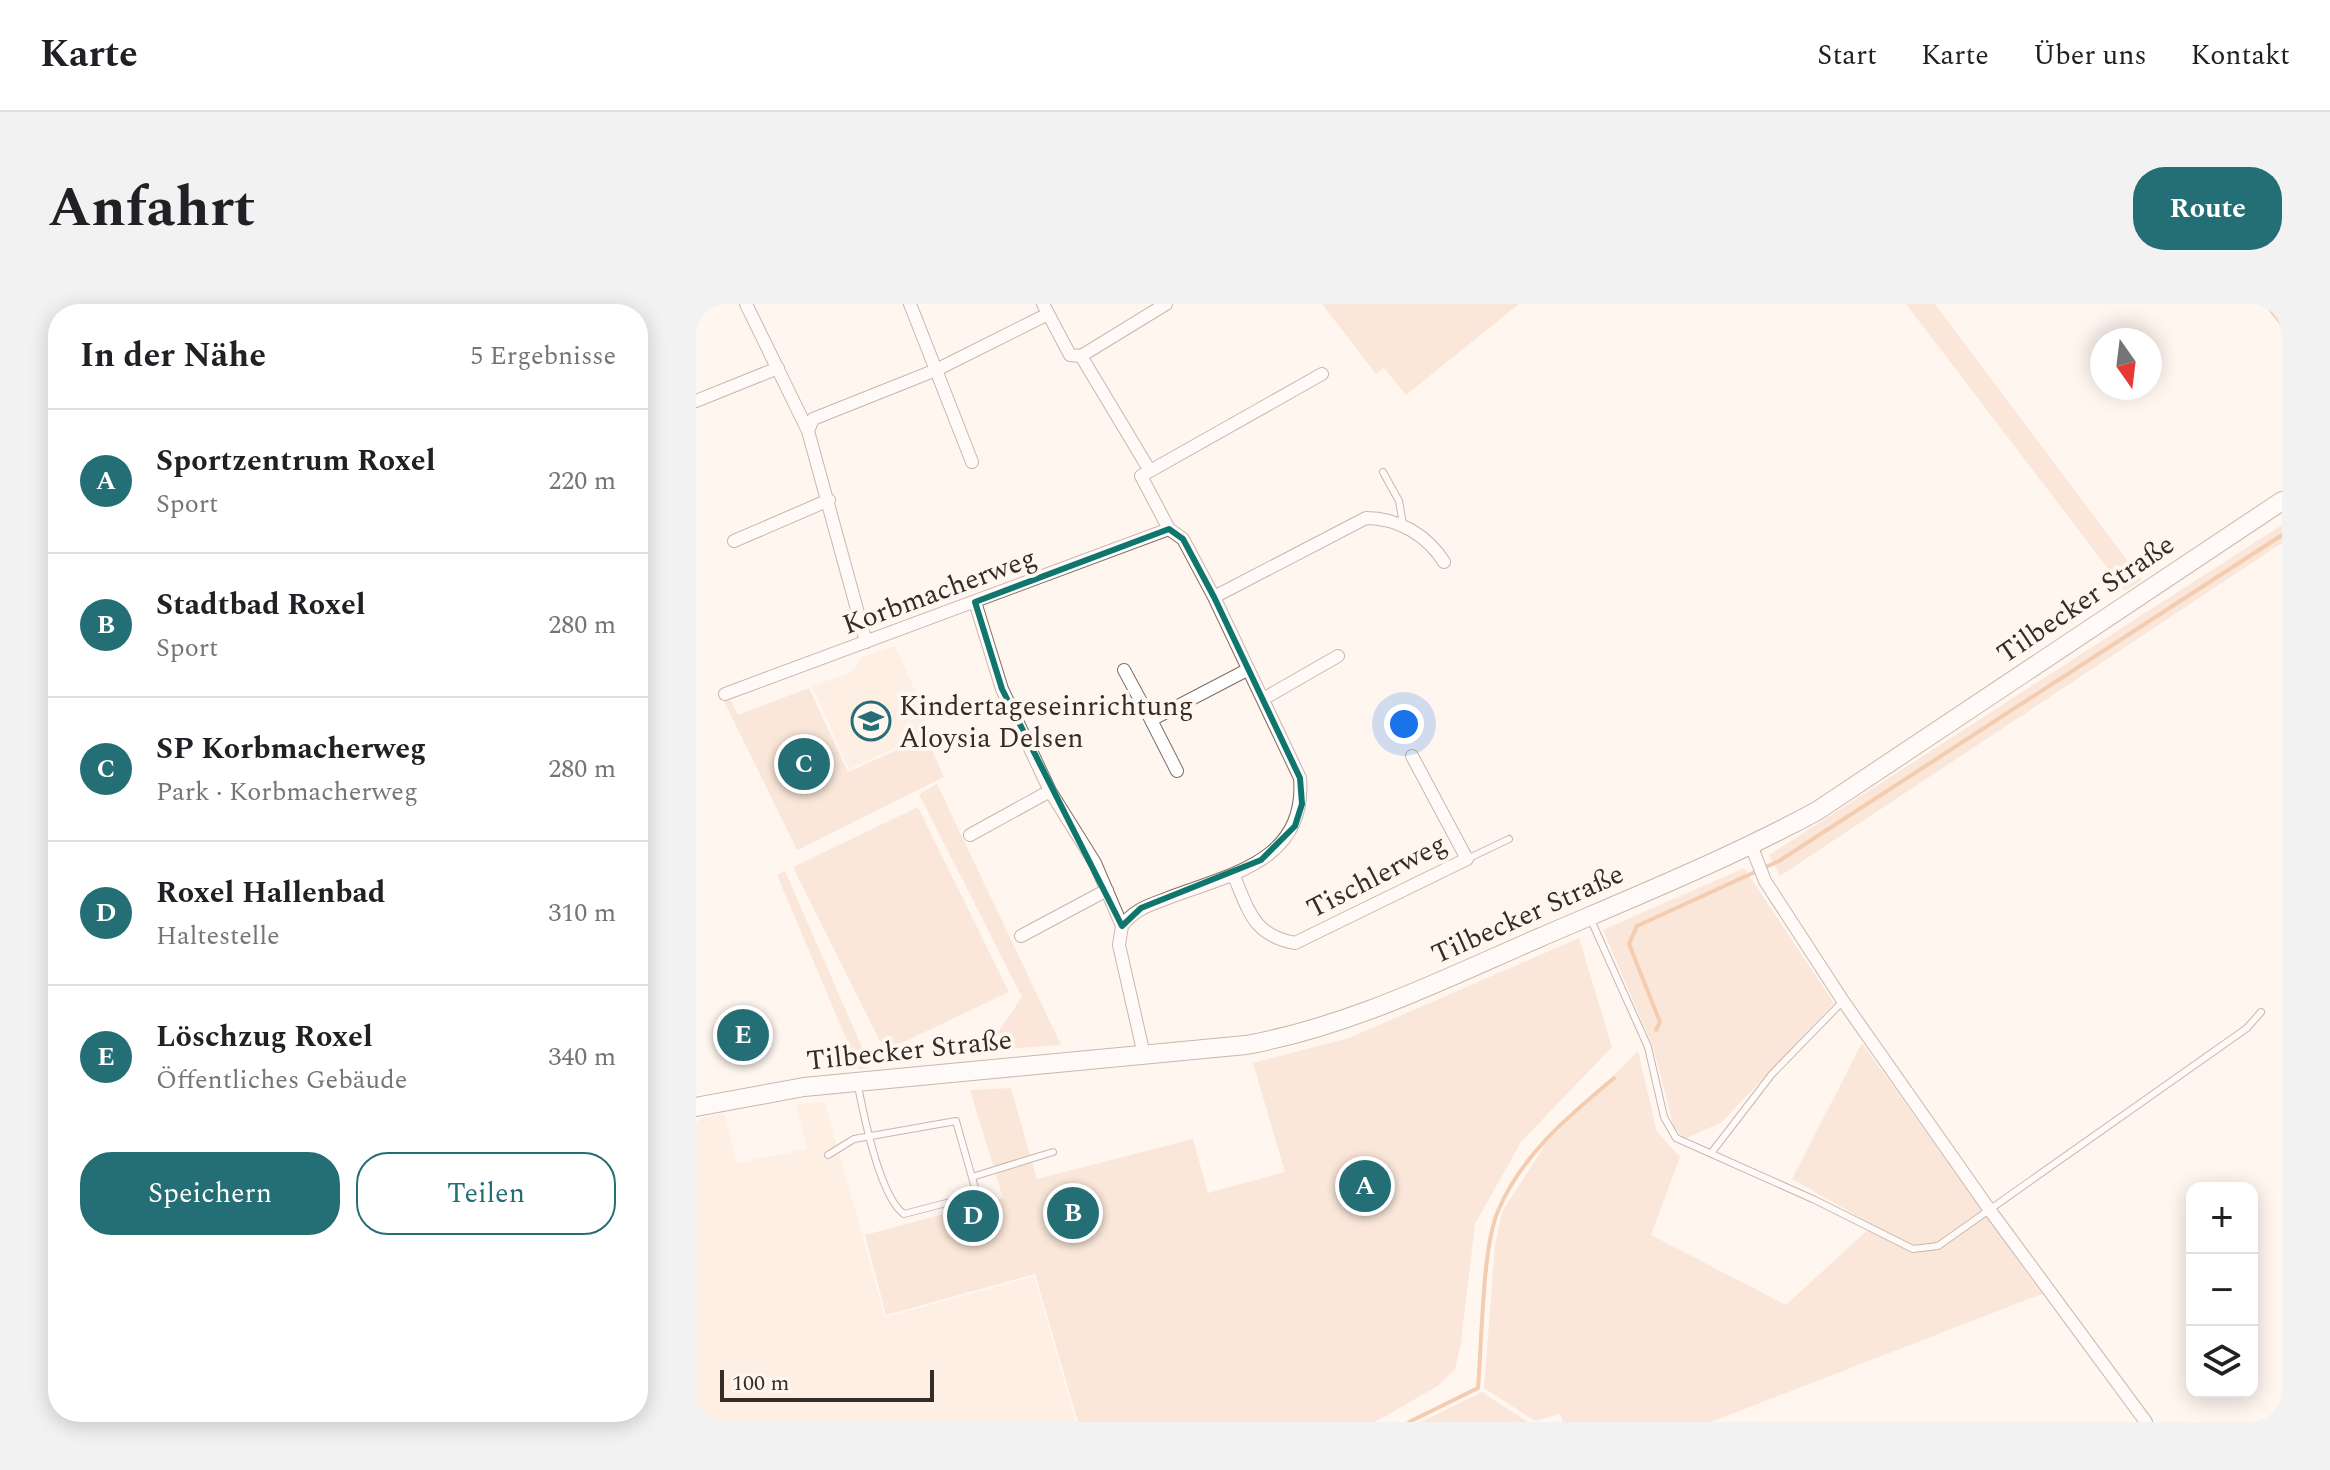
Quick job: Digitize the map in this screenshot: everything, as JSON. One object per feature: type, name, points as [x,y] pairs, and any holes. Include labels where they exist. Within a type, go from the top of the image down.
[{"type":"main road","name":"Tilbecker Straße","points":[[696,1107],[804,1087],[1246,1045],[1322,1028],[1364,1014],[1751,845],[1817,811],[2282,501]]},
{"type":"street","points":[[746,304],[808,431],[866,642]]},
{"type":"street","points":[[910,304],[972,462]]},
{"type":"street","points":[[808,431],[813,419],[936,370],[1044,309],[1070,355],[1081,356],[1166,304]]},
{"type":"street","points":[[1081,356],[1150,471]]},
{"type":"street","points":[[696,401],[778,368]]},
{"type":"street","points":[[1122,926],[1141,908],[1233,874],[1261,860],[1281,844],[1295,826],[1302,804],[1300,778],[1214,597],[1183,539],[1169,529],[1141,476],[1322,374]]},
{"type":"street","points":[[734,541],[829,500]]},
{"type":"street","points":[[1214,597],[1366,518],[1387,518],[1403,524],[1438,552],[1444,562]]},
{"type":"street","name":"Korbmacherweg","points":[[725,694],[1169,529]]},
{"type":"street","points":[[975,602],[1002,689],[1050,791],[1070,817],[1122,926],[1119,945],[1144,1055]]},
{"type":"street","points":[[1263,699],[1338,656]]},
{"type":"street","points":[[1124,670],[1177,771]]},
{"type":"street","points":[[1151,720],[1247,670]]},
{"type":"street","name":"Tischlerweg","points":[[1233,874],[1256,925],[1271,938],[1295,943],[1467,859],[1412,756]]},
{"type":"street","points":[[970,835],[1050,791]]},
{"type":"street","points":[[1751,845],[1765,881],[1843,1001],[1989,1209],[2146,1422]]},
{"type":"street","points":[[1021,936],[1107,890]]},
{"type":"lane","points":[[1383,472],[1399,501],[1403,524]]},
{"type":"lane","points":[[1467,859],[1509,839]]},
{"type":"lane","points":[[1589,916],[1648,1047],[1669,1131],[1689,1146],[1712,1152],[1913,1249],[1938,1246],[2247,1028],[2261,1012]]},
{"type":"lane","points":[[1712,1152],[1772,1074],[1843,1001]]},
{"type":"lane","points":[[828,1155],[854,1139],[871,1136],[956,1121],[977,1195],[904,1214],[892,1205],[871,1136],[857,1082]]},
{"type":"lane","points":[[972,1177],[1053,1152]]},
{"type":"highlighted area","points":[[1169,529],[1183,539],[1214,597],[1300,778],[1302,804],[1295,826],[1261,860],[1141,908],[1122,926],[1002,689],[975,602]]},
{"type":"shaded area","points":[[1322,304],[1519,304],[1406,395],[1384,368],[1376,374]]},
{"type":"shaded area","points":[[1906,304],[1935,304],[2142,580],[2125,591]]},
{"type":"shaded area","points":[[2282,525],[2282,543],[1780,876],[1769,855]]},
{"type":"shaded area","points":[[895,646],[924,710],[926,734],[849,769],[812,686],[850,673],[863,657]]},
{"type":"shaded area","points":[[809,688],[848,772],[926,737],[944,777],[797,850],[724,701],[730,699],[738,715]]},
{"type":"shaded area","points":[[937,784],[1061,1045],[986,1050],[1022,997],[919,794]]},
{"type":"shaded area","points":[[918,807],[1009,992],[885,1051],[793,867]]},
{"type":"shaded area","points":[[1744,868],[1834,1003],[1722,1122],[1685,1139],[1674,1128],[1654,1050],[1603,930]]},
{"type":"shaded area","points":[[785,871],[871,1068],[859,1069],[777,875]]},
{"type":"shaded area","points":[[1579,938],[1612,1047],[1521,1142],[1475,1224],[1455,1369],[1438,1386],[1375,1422],[1078,1422],[1035,1274],[886,1315],[865,1235],[1003,1198],[970,1090],[1011,1088],[1037,1179],[1193,1139],[1208,1193],[1285,1172],[1253,1063],[1349,1038]]},
{"type":"shaded area","points":[[1862,1043],[2042,1294],[1711,1422],[1563,1422],[1560,1414],[1535,1421],[1484,1388],[1495,1245],[1502,1212],[1547,1142],[1638,1051],[1657,1132],[1680,1157],[1651,1235],[1786,1305],[1873,1225],[1792,1179]]},
{"type":"shaded area","points":[[825,1102],[885,1317],[1034,1276],[1076,1422],[696,1422],[696,1124],[700,1118],[724,1113],[737,1163],[807,1149],[796,1104]]},
{"type":"shaded area","points":[[1482,1392],[1528,1422],[1421,1422]]},
{"type":"waterway","points":[[2266,304],[2282,324]]},
{"type":"waterway","points":[[1656,1030],[1660,1022],[1629,944],[1637,926],[1779,861],[2282,535]]},
{"type":"waterway","points":[[1409,1422],[1478,1388],[1486,1271],[1498,1211],[1508,1190],[1533,1154],[1614,1078]]},
{"type":"place","name":"Kindertageseinrichtung Aloysia Delsen","points":[[871,721]]},
{"type":"place","name":"SP Korbmacherweg","points":[[804,764]]},
{"type":"place","name":"Löschzug Roxel","points":[[743,1035]]},
{"type":"place","name":"Sportzentrum Roxel","points":[[1365,1186]]},
{"type":"place","name":"Stadtbad Roxel","points":[[1073,1213]]},
{"type":"place","name":"Roxel Hallenbad","points":[[973,1216]]}]
